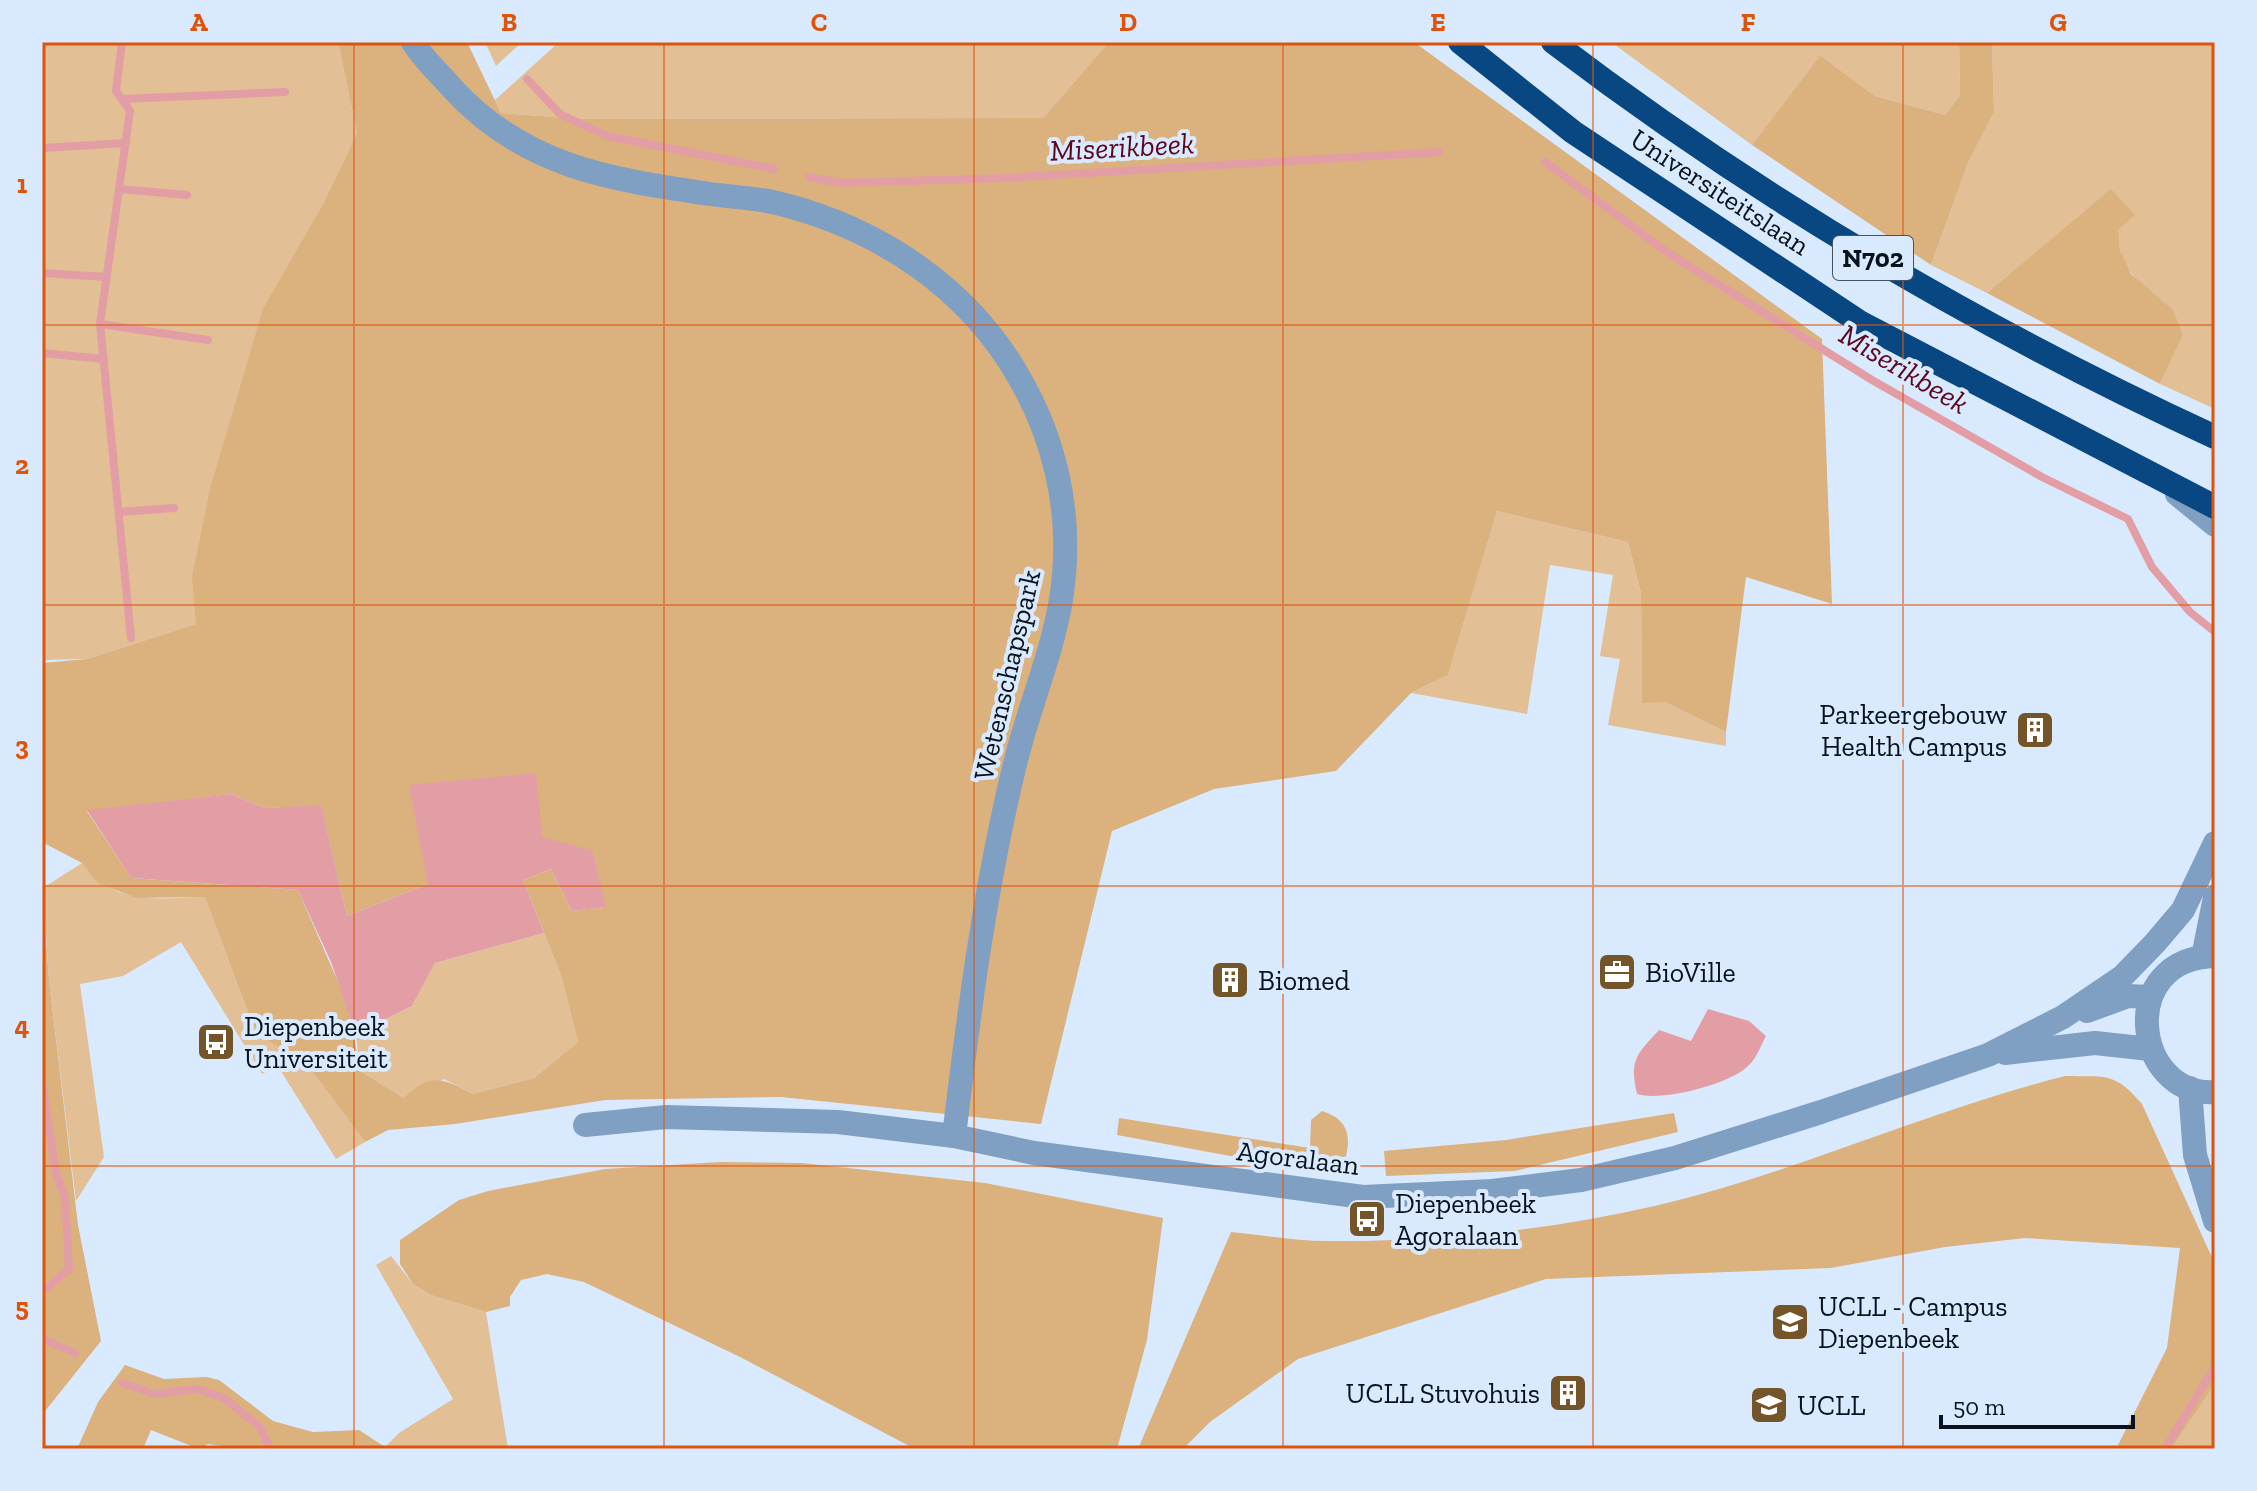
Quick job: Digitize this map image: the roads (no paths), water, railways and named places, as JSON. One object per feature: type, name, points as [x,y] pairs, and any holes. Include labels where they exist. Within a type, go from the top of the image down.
[{"type":"highway","name":"Universiteitslaan","points":[[1460,42],[1573,132],[1861,323],[2215,507]]},
{"type":"highway","name":"Universiteitslaan","points":[[1553,42],[1658,123],[1826,231],[2000,329],[2215,437]]},
{"type":"street","name":"Wetenschapspark","points":[[413,42],[470,107],[505,135],[553,162],[642,184],[777,203],[888,247],[944,283],[999,341],[1037,409],[1061,484],[1064,575],[1045,669],[1012,779],[974,975],[954,1136]]},
{"type":"street","points":[[2163,482],[2215,525]]},
{"type":"street","name":"Agoralaan","points":[[585,1125],[666,1117],[724,1116],[838,1122],[954,1136],[1034,1153],[1363,1197],[1492,1191],[1581,1180],[1675,1158],[1988,1055],[2063,1017],[2122,977],[2155,943],[2183,910],[2215,843]]},
{"type":"street","points":[[2215,897],[2209,956],[2172,970],[2150,997],[2145,1023],[2150,1049],[2166,1071],[2190,1088],[2215,1092]]},
{"type":"street","name":"Agoralaan","points":[[2063,1017],[2128,996],[2150,997]]},
{"type":"street","name":"Agoralaan","points":[[1988,1055],[2095,1043],[2150,1049]]},
{"type":"street","points":[[2190,1088],[2195,1155],[2215,1221]]},
{"type":"waterway","points":[[122,42],[116,91],[130,111],[100,324],[131,638]]},
{"type":"waterway","name":"Miserikbeek","points":[[527,79],[560,114],[607,136],[774,169]]},
{"type":"waterway","points":[[122,99],[285,92]]},
{"type":"waterway","points":[[42,148],[126,143]]},
{"type":"waterway","name":"Miserikbeek","points":[[809,177],[841,183],[1005,178],[1439,152]]},
{"type":"waterway","name":"Miserikbeek","points":[[1545,162],[1668,253],[1872,380],[2042,477],[2128,519],[2152,567],[2190,612],[2215,632]]},
{"type":"waterway","points":[[119,189],[187,195]]},
{"type":"waterway","points":[[42,273],[107,277]]},
{"type":"waterway","points":[[100,324],[208,340]]},
{"type":"waterway","points":[[42,353],[104,359]]},
{"type":"waterway","points":[[119,512],[174,508]]},
{"type":"waterway","points":[[42,1082],[56,1173],[65,1197],[69,1269],[48,1287],[42,1285]]},
{"type":"waterway","points":[[42,1339],[75,1353]]},
{"type":"waterway","points":[[2165,1449],[2215,1366]]},
{"type":"waterway","points":[[122,1383],[155,1394],[197,1389],[224,1398],[260,1427],[270,1449]]},
{"type":"place","name":"Parkeergebouw Health Campus","points":[[2035,730]]},
{"type":"place","name":"BioVille","points":[[1617,972]]},
{"type":"place","name":"Biomed","points":[[1230,980]]},
{"type":"place","name":"Diepenbeek Universiteit","points":[[216,1042]]},
{"type":"place","name":"Diepenbeek Agoralaan","points":[[1367,1219]]},
{"type":"place","name":"UCLL - Campus Diepenbeek","points":[[1790,1322]]},
{"type":"place","name":"UCLL Stuvohuis","points":[[1568,1393]]},
{"type":"place","name":"UCLL","points":[[1769,1405]]}]
